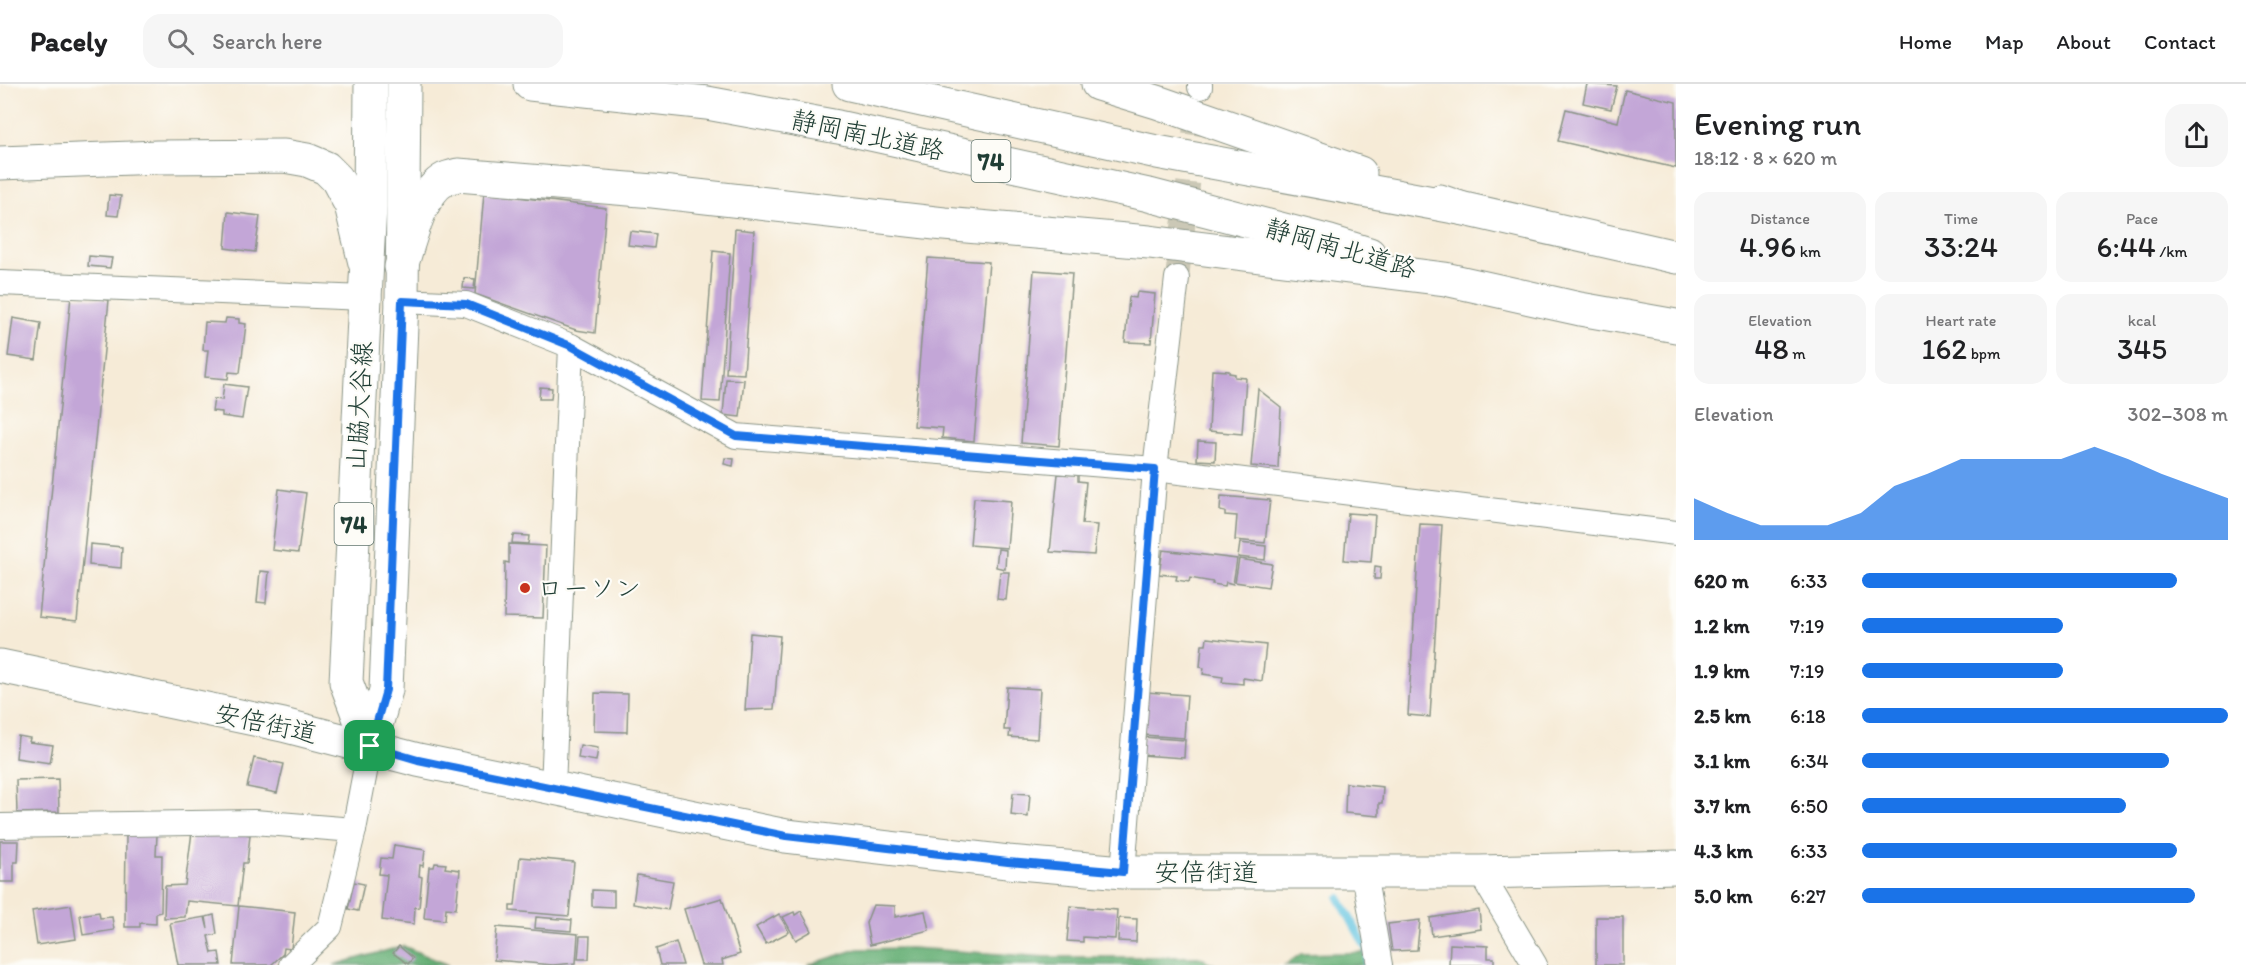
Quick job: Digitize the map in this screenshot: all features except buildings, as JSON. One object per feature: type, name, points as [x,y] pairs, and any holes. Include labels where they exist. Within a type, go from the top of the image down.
[{"type":"main road","points":[[365,263],[370,206],[371,84]]},
{"type":"main road","name":"山脇大谷線","points":[[370,746],[386,690],[402,301],[404,84]]},
{"type":"main road","name":"静岡南北道路","points":[[530,84],[707,103],[838,127],[1149,195],[1330,242],[1444,279]]},
{"type":"main road","name":"静岡南北道路","points":[[849,84],[1157,152],[1460,208]]},
{"type":"main road","points":[[1098,84],[1157,102],[1460,208],[1676,257]]},
{"type":"main road","points":[[0,163],[158,157],[284,156],[307,160],[326,168],[337,179],[351,205],[365,263]]},
{"type":"main road","points":[[401,267],[420,212],[430,193],[443,180],[458,174],[653,191],[944,224],[1149,242],[1444,279],[1580,309],[1676,326]]},
{"type":"main road","name":"山脇大谷線","points":[[365,263],[346,682],[370,746]]},
{"type":"main road","name":"安倍街道","points":[[0,666],[283,725],[418,760],[786,836],[1008,862],[1123,872],[1480,872],[1676,867]]},
{"type":"street","points":[[1123,872],[1155,469],[1177,278]]},
{"type":"street","points":[[0,283],[364,298]]},
{"type":"street","points":[[402,301],[466,304],[571,346],[736,436],[1155,469],[1676,533]]},
{"type":"street","points":[[553,788],[571,346]]},
{"type":"street","points":[[291,965],[330,927],[354,830],[370,746]]},
{"type":"street","points":[[0,826],[254,822],[354,830]]},
{"type":"street","points":[[1480,872],[1535,965]]},
{"type":"street","points":[[1364,873],[1380,965]]},
{"type":"green space","points":[[403,946],[448,965],[334,965]]},
{"type":"green space","points":[[911,948],[1047,957],[1199,957],[1215,965],[808,965],[858,949]]},
{"type":"green space","points":[[1381,952],[1391,965],[1285,965],[1301,954]]},
{"type":"waterway","points":[[1339,898],[1369,953],[1367,965]]},
{"type":"tunnel","points":[[1177,278],[1198,101]]},
{"type":"place","name":"ローソン","points":[[525,588]]},
{"type":"route","points":[[402,301],[466,304],[571,346],[736,436],[1155,469],[1123,872],[1008,862],[786,836],[418,760],[370,746],[386,690],[402,301]]}]
